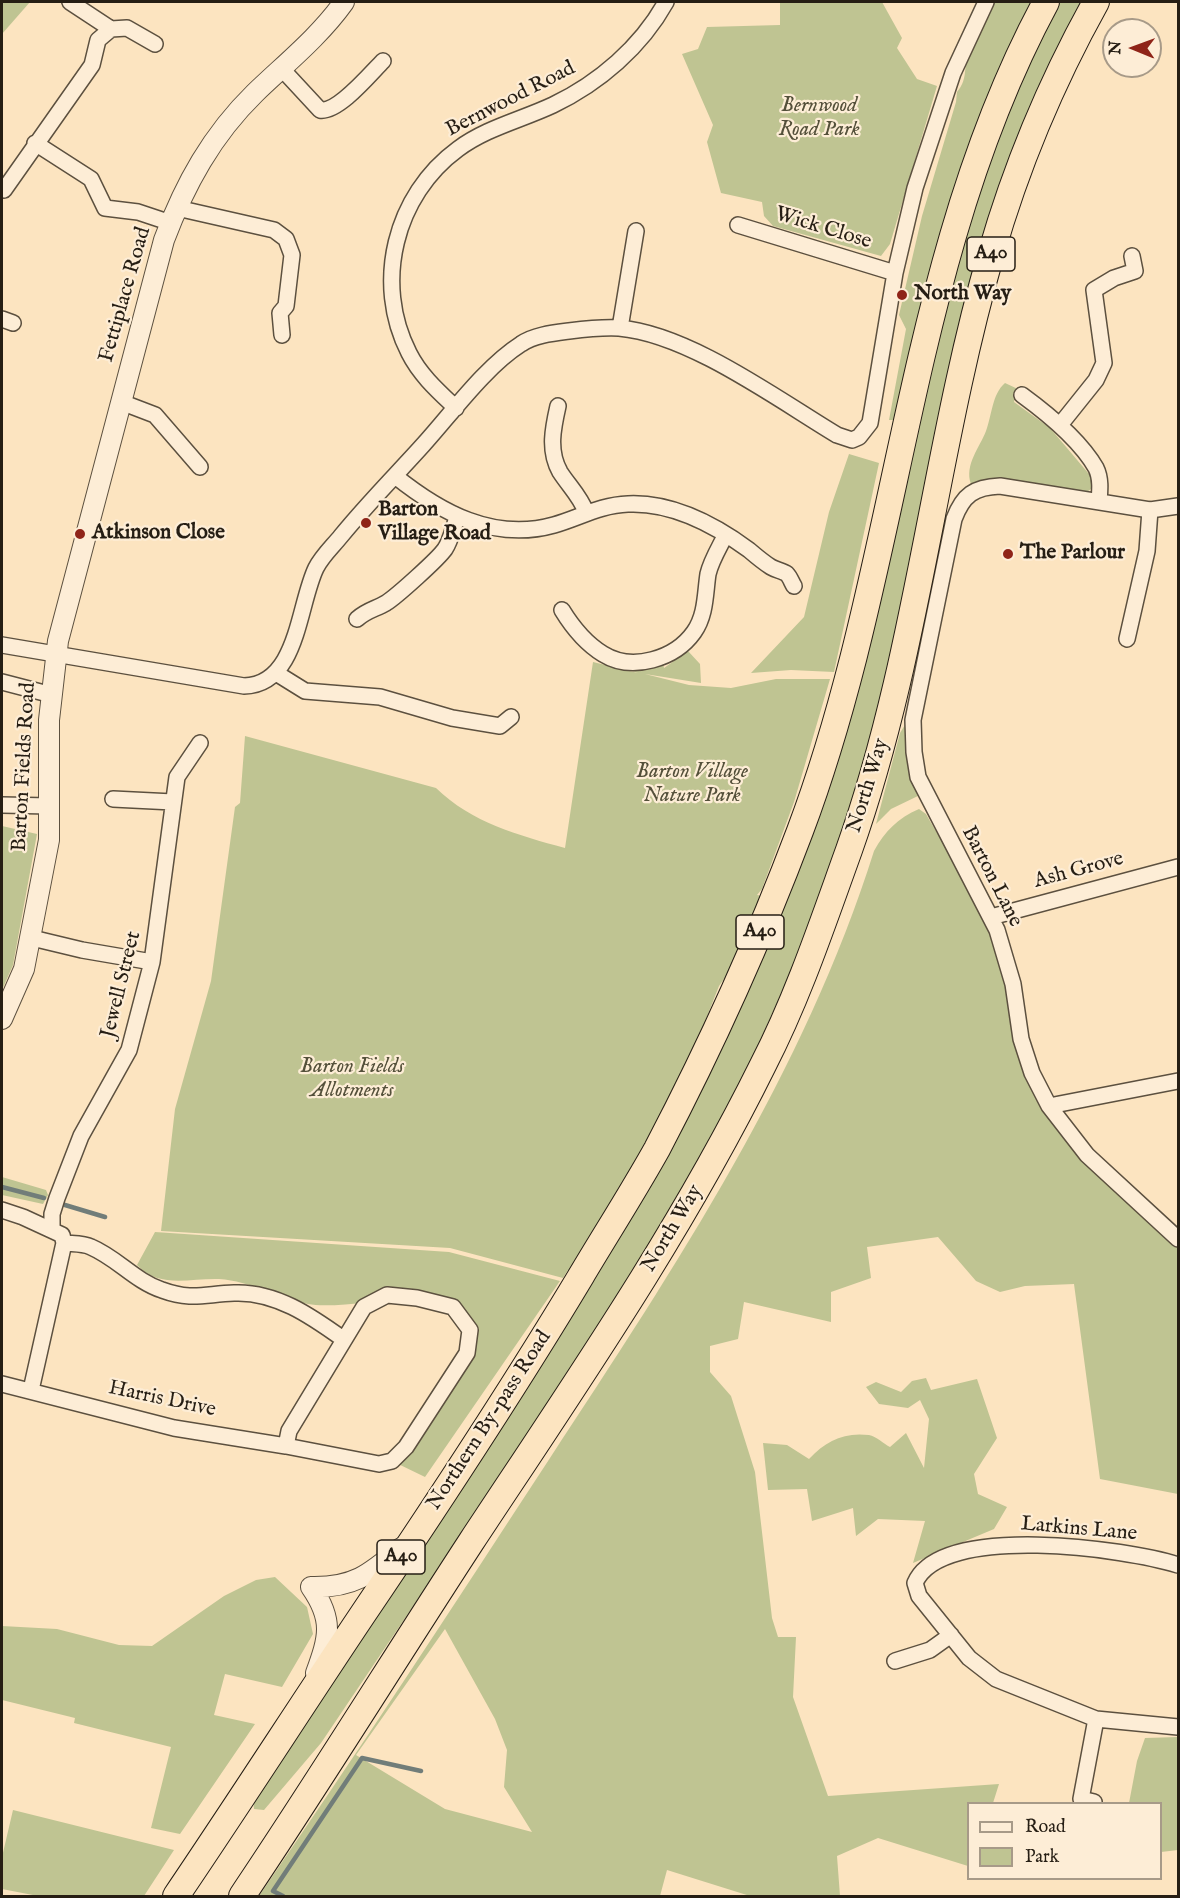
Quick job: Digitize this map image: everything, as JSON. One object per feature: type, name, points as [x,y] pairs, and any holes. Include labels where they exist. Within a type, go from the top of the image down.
[{"type":"highway","name":"Northern By-pass Road","points":[[176,1896],[539,1346],[655,1152],[748,961],[801,827],[833,732],[860,636],[949,244],[982,145],[1007,82],[1046,2]]},
{"type":"highway","name":"North Way","points":[[242,1896],[631,1299],[700,1185],[766,1059],[845,861],[900,678],[963,367],[991,254],[1018,173],[1049,96],[1096,2]]},
{"type":"street","points":[[70,2],[111,29]]},
{"type":"street","name":"Fettiplace Road","points":[[56,655],[90,513],[158,260],[195,168],[217,135],[254,94],[318,32],[344,2]]},
{"type":"street","points":[[2,645],[243,686],[256,686],[267,682],[276,673],[298,629],[316,567],[355,518],[495,365],[523,342],[552,333],[620,328],[654,336],[687,348],[837,435],[852,440],[859,437],[865,432],[873,411],[895,273],[928,142],[953,73],[986,2]]},
{"type":"street","name":"Bernwood Road","points":[[456,408],[419,371],[408,353],[393,302],[391,275],[394,249],[402,222],[427,178],[458,149],[493,129],[553,105],[596,80],[644,34],[658,4]]},
{"type":"street","points":[[3,190],[92,65],[98,40],[111,29],[127,28],[155,44]]},
{"type":"street","points":[[282,69],[320,110],[326,111],[338,105],[383,61]]},
{"type":"street","points":[[35,143],[91,179],[105,208],[274,230],[285,239],[292,255],[286,306],[280,313],[282,335]]},
{"type":"street","name":"Wick Close","points":[[738,225],[895,273]]},
{"type":"street","points":[[620,328],[636,231]]},
{"type":"street","points":[[1060,425],[1096,380],[1104,363],[1094,290],[1114,278],[1135,271],[1132,256]]},
{"type":"street","points":[[1022,395],[1060,425],[1096,468],[1100,481],[1099,501],[1150,510],[1179,506]]},
{"type":"street","points":[[121,402],[155,415],[200,467]]},
{"type":"street","points":[[558,406],[552,435],[554,454],[560,471],[580,496],[586,512]]},
{"type":"street","points":[[395,476],[435,506],[457,518],[480,525],[530,530],[554,525],[586,512],[628,504],[654,505],[679,512],[725,536],[772,567],[788,574],[794,586]]},
{"type":"street","name":"Barton Lane","points":[[1099,501],[1000,486],[974,490],[960,504],[954,519],[913,720],[914,752],[918,777],[928,800],[991,917],[1013,984],[1021,1039],[1032,1073],[1049,1106],[1087,1155],[1179,1239]]},
{"type":"street","points":[[1127,639],[1147,551],[1150,510]]},
{"type":"street","points":[[357,618],[367,610],[385,603],[441,554],[447,546],[457,518]]},
{"type":"street","points":[[562,610],[570,634],[605,655],[613,658],[645,660],[671,654],[694,632],[699,622],[703,612],[709,572],[725,536]]},
{"type":"street","name":"Barton Fields Road","points":[[2,1020],[24,969],[32,938],[48,840],[52,695],[56,655]]},
{"type":"street","points":[[276,673],[305,691],[380,697],[452,718],[506,727]]},
{"type":"street","points":[[2,682],[52,695]]},
{"type":"street","name":"Jewell Street","points":[[52,1229],[55,1206],[81,1136],[129,1050],[152,962],[177,777],[200,743]]},
{"type":"street","points":[[113,799],[173,802]]},
{"type":"street","points":[[2,805],[50,806]]},
{"type":"street","name":"Ash Grove","points":[[991,917],[1179,867]]},
{"type":"street","points":[[32,938],[82,951],[152,962]]},
{"type":"street","points":[[1049,1106],[1179,1081]]},
{"type":"street","points":[[2,1210],[52,1229],[62,1235],[64,1243],[31,1390]]},
{"type":"street","points":[[64,1243],[89,1246],[160,1290],[196,1298],[235,1293],[255,1294],[278,1300],[310,1316],[343,1339]]},
{"type":"street","name":"Harris Drive","points":[[2,1384],[174,1428],[379,1464],[392,1461],[406,1447],[467,1353],[470,1330],[453,1307],[417,1298],[387,1295],[363,1307],[289,1431],[286,1446]]},
{"type":"street","points":[[308,1696],[327,1644],[328,1628],[324,1605],[311,1587],[348,1585],[369,1575],[415,1536]]},
{"type":"street","name":"Larkins Lane","points":[[951,1635],[919,1596],[915,1583],[923,1571],[947,1557],[991,1547],[1017,1545],[1118,1552],[1179,1565]]},
{"type":"street","points":[[896,1661],[930,1650],[951,1635],[969,1658],[996,1679],[1096,1719],[1179,1727]]},
{"type":"street","points":[[1094,1802],[1082,1799],[1096,1719]]},
{"type":"green space","points":[[2,2],[30,2],[2,34]]},
{"type":"green space","name":"Bernwood Road Park","points":[[780,2],[882,2],[902,38],[897,48],[917,79],[937,86],[890,244],[881,256],[773,226],[764,216],[762,202],[721,193],[707,142],[713,125],[682,54],[698,49],[707,27],[780,25]]},
{"type":"green space","points":[[994,2],[1035,2],[891,438],[893,420],[889,420],[906,329],[899,315],[922,216],[957,92],[964,79],[969,50]]},
{"type":"green space","points":[[1055,2],[1083,2],[1046,76],[879,717],[827,879],[791,971],[750,1063],[710,1142],[609,1315],[321,1743],[264,1810],[254,1809],[253,1799],[739,1000],[903,483],[977,184]]},
{"type":"green space","points":[[1005,383],[1020,390],[1015,393],[1014,402],[1050,428],[1089,474],[1093,483],[1091,489],[1084,494],[982,481],[971,484],[969,477],[971,463],[986,431],[997,393]]},
{"type":"green space","points":[[849,454],[879,463],[834,672],[791,670],[751,673],[804,617],[829,512]]},
{"type":"green space","points":[[688,651],[700,664],[701,683],[645,674],[689,685],[731,688],[776,679],[830,679],[794,802],[762,889],[757,895],[768,897],[748,945],[719,986],[676,1095],[574,1272],[568,1270],[563,1278],[450,1248],[161,1231],[175,1109],[211,981],[235,807],[240,803],[245,736],[436,788],[480,819],[513,833],[565,848],[593,662],[638,673],[624,668],[663,663],[664,668]]},
{"type":"green space","points":[[908,720],[920,795],[891,809],[876,824],[900,733]]},
{"type":"green space","points":[[919,809],[926,814],[981,909],[1000,963],[1024,1064],[1040,1103],[1052,1122],[1067,1142],[1103,1180],[1178,1247],[1178,1494],[1100,1479],[1074,1284],[1025,1286],[1000,1292],[976,1281],[938,1237],[867,1247],[871,1278],[831,1292],[831,1322],[744,1302],[738,1339],[710,1346],[710,1372],[731,1396],[755,1472],[772,1618],[778,1637],[796,1637],[793,1697],[828,1796],[999,1784],[993,1802],[967,1802],[967,1866],[878,1838],[837,1856],[840,1896],[750,1896],[667,1870],[660,1896],[259,1896],[478,1568],[689,1240],[774,1090],[812,1012],[845,933],[874,851],[893,826]],"holes":[[[445,1629],[495,1719],[507,1750],[504,1787],[532,1832],[445,1809],[356,1755]]]},
{"type":"green space","points":[[2,826],[37,834],[13,965],[2,990]]},
{"type":"green space","points":[[2,1177],[46,1190],[48,1195],[43,1204],[2,1195]]},
{"type":"green space","points":[[155,1232],[449,1252],[560,1281],[425,1477],[392,1461],[467,1353],[470,1330],[454,1308],[442,1302],[406,1299],[342,1305],[308,1304],[231,1280],[165,1280],[155,1277],[137,1265]]},
{"type":"green space","points":[[926,1378],[931,1390],[977,1379],[997,1438],[974,1474],[978,1494],[1007,1507],[994,1529],[913,1563],[925,1521],[878,1519],[856,1536],[853,1508],[812,1521],[807,1489],[768,1490],[763,1443],[787,1445],[809,1459],[822,1447],[843,1437],[869,1435],[890,1447],[906,1433],[924,1468],[929,1419],[920,1400],[908,1408],[879,1404],[866,1387],[876,1382],[901,1392],[912,1381]]},
{"type":"green space","points":[[275,1577],[307,1607],[313,1634],[282,1687],[225,1674],[214,1715],[255,1724],[180,1834],[151,1828],[171,1747],[74,1723],[75,1718],[2,1700],[2,1626],[57,1629],[119,1645],[152,1646],[224,1596],[256,1580]]},
{"type":"green space","points":[[1178,1737],[1178,1850],[1162,1852],[1162,1802],[1129,1802],[1137,1761],[1145,1738]]},
{"type":"green space","points":[[13,1810],[174,1850],[144,1896],[38,1896],[2,1889],[2,1857]]},
{"type":"waterway","points":[[2,1187],[44,1198]]},
{"type":"waterway","points":[[65,1205],[105,1217]]},
{"type":"waterway","points":[[283,1896],[273,1891],[362,1758],[421,1771]]},
{"type":"place","name":"North Way","points":[[902,295]]},
{"type":"place","name":"Barton Village Road","points":[[366,523]]},
{"type":"place","name":"Atkinson Close","points":[[80,534]]},
{"type":"place","name":"The Parlour","points":[[1008,554]]},
{"type":"park label","name":"Barton Village Nature Park","points":[[692,785]]},
{"type":"park label","name":"Barton Fields Allotments","points":[[352,1080]]}]
